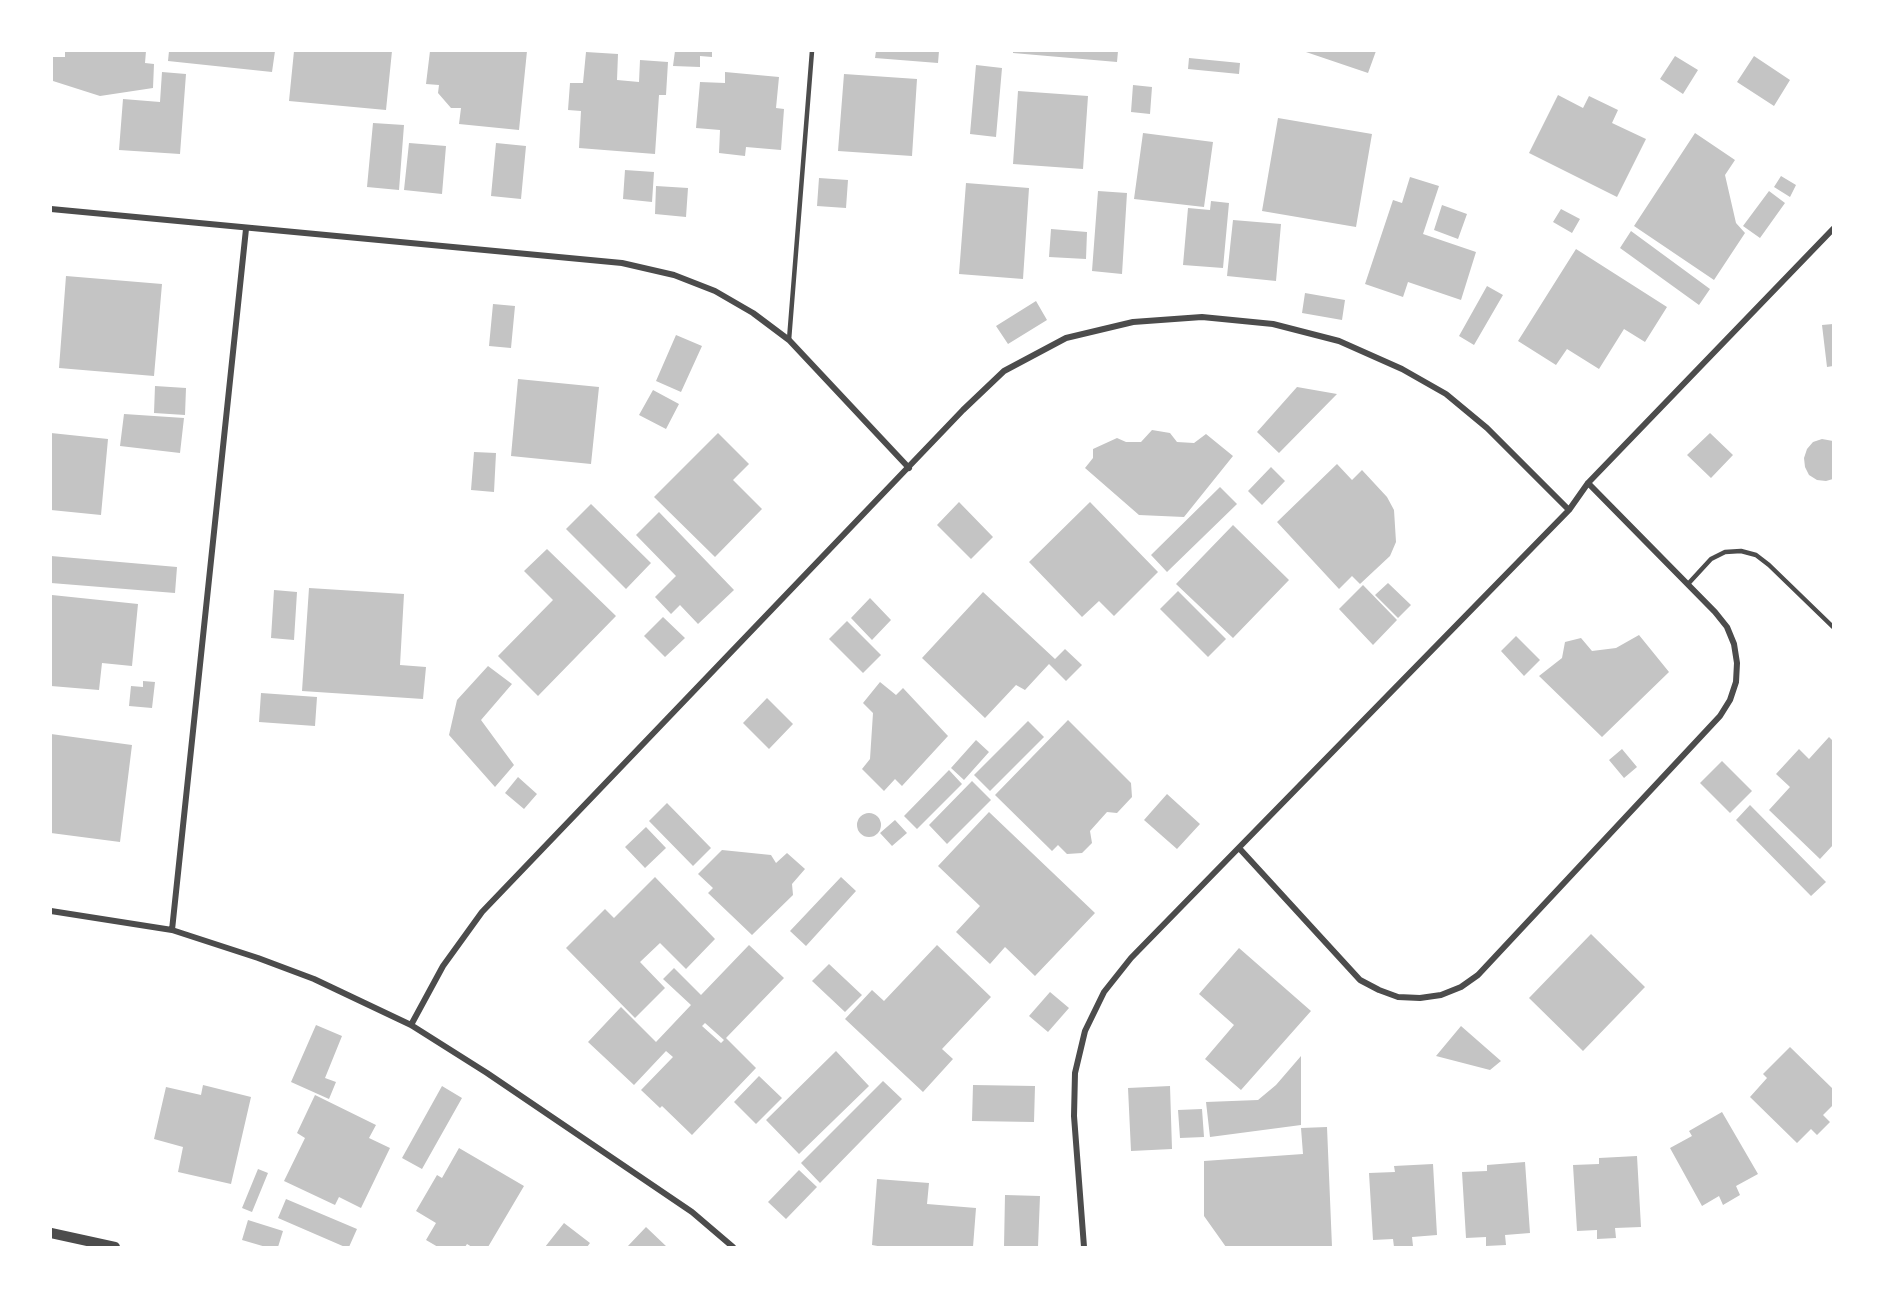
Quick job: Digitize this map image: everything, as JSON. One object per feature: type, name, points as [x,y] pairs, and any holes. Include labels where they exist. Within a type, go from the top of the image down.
[{"type":"street","points":[[51,208],[246,229],[622,264],[674,275],[715,291],[753,313],[789,340],[909,468]]},
{"type":"street","points":[[172,930],[246,229]]},
{"type":"street","points":[[1084,1247],[1074,1116],[1075,1073],[1085,1031],[1104,992],[1131,958],[1569,510],[1588,483],[1833,229]]},
{"type":"street","points":[[411,1025],[443,966],[482,912],[963,410],[1004,371],[1066,338],[1133,322],[1202,317],[1273,324],[1339,341],[1402,369],[1446,394],[1486,428],[1569,510]]},
{"type":"street","points":[[1239,848],[1360,980],[1378,990],[1398,997],[1420,998],[1441,995],[1461,987],[1485,968],[1720,716],[1730,700],[1736,682],[1737,663],[1734,644],[1727,627],[1716,612],[1588,483]]},
{"type":"street","points":[[51,911],[172,930],[258,958],[314,980],[411,1025],[692,1212],[733,1247]]},
{"type":"street","points":[[51,1233],[115,1247]]},
{"type":"lane","points":[[789,340],[812,51]]},
{"type":"lane","points":[[1688,584],[1711,559],[1725,552],[1741,551],[1756,555],[1833,627]]},
{"type":"building","points":[[65,51],[146,51],[145,63],[154,64],[153,88],[100,96],[53,81],[53,57],[65,57]]},
{"type":"building","points":[[169,51],[275,51],[272,72],[168,61]]},
{"type":"building","points":[[294,51],[392,51],[386,110],[289,101]]},
{"type":"building","points":[[430,51],[527,51],[519,130],[459,124],[461,108],[451,108],[438,93],[439,85],[426,84]]},
{"type":"building","points":[[675,51],[712,51],[712,57],[700,56],[700,67],[673,66]]},
{"type":"building","points":[[876,51],[939,51],[938,63],[875,58]]},
{"type":"building","points":[[1013,51],[1118,51],[1117,62],[1013,53]]},
{"type":"building","points":[[1303,51],[1376,51],[1368,73]]},
{"type":"building","points":[[586,52],[618,54],[617,80],[639,82],[640,60],[668,62],[666,95],[659,95],[655,154],[579,148],[581,111],[568,110],[570,83],[583,83]]},
{"type":"building","points":[[1675,56],[1698,70],[1683,94],[1660,79]]},
{"type":"building","points":[[1754,56],[1790,80],[1774,106],[1737,82]]},
{"type":"building","points":[[1189,58],[1240,63],[1239,74],[1188,69]]},
{"type":"building","points":[[976,65],[1002,68],[996,137],[970,134]]},
{"type":"building","points":[[162,72],[186,74],[180,154],[119,150],[123,99],[160,102]]},
{"type":"building","points":[[725,72],[779,77],[776,108],[784,109],[781,150],[746,147],[745,156],[719,153],[720,130],[696,128],[700,82],[725,83]]},
{"type":"building","points":[[844,74],[917,79],[912,156],[838,151]]},
{"type":"building","points":[[1133,85],[1152,87],[1150,114],[1131,112]]},
{"type":"building","points":[[1018,91],[1088,96],[1083,169],[1013,164]]},
{"type":"building","points":[[1558,95],[1583,108],[1589,96],[1618,110],[1612,123],[1646,139],[1617,197],[1529,153]]},
{"type":"building","points":[[1278,118],[1372,134],[1356,227],[1262,211]]},
{"type":"building","points":[[373,123],[404,125],[399,190],[367,187]]},
{"type":"building","points":[[1143,133],[1213,142],[1204,207],[1134,199]]},
{"type":"building","points":[[1695,133],[1735,160],[1725,175],[1736,223],[1745,233],[1714,280],[1634,226]]},
{"type":"building","points":[[409,143],[446,146],[442,194],[404,190]]},
{"type":"building","points":[[496,143],[526,146],[521,199],[491,196]]},
{"type":"building","points":[[625,170],[654,172],[652,202],[623,199]]},
{"type":"building","points":[[1781,176],[1796,185],[1790,197],[1774,187]]},
{"type":"building","points":[[1410,177],[1439,186],[1423,234],[1476,252],[1461,300],[1408,282],[1403,297],[1365,284],[1393,200],[1402,203]]},
{"type":"building","points":[[819,178],[848,180],[846,208],[817,206]]},
{"type":"building","points":[[966,183],[1029,188],[1023,279],[959,274]]},
{"type":"building","points":[[656,186],[688,188],[686,217],[655,214]]},
{"type":"building","points":[[1098,191],[1127,193],[1122,274],[1092,271]]},
{"type":"building","points":[[1769,191],[1785,203],[1760,238],[1743,226]]},
{"type":"building","points":[[1211,201],[1229,203],[1223,268],[1183,265],[1188,208],[1210,210]]},
{"type":"building","points":[[1442,205],[1467,214],[1458,239],[1434,230]]},
{"type":"building","points":[[1561,209],[1580,219],[1572,233],[1553,222]]},
{"type":"building","points":[[1233,220],[1281,224],[1276,281],[1227,276]]},
{"type":"building","points":[[1051,229],[1087,232],[1086,259],[1049,257]]},
{"type":"building","points":[[1631,231],[1710,289],[1699,305],[1620,248]]},
{"type":"building","points":[[1576,249],[1667,307],[1645,342],[1624,329],[1599,369],[1567,349],[1556,365],[1518,341]]},
{"type":"building","points":[[66,276],[162,284],[154,376],[59,368]]},
{"type":"building","points":[[1487,286],[1503,295],[1474,345],[1459,336]]},
{"type":"building","points":[[1305,293],[1345,300],[1342,320],[1302,313]]},
{"type":"building","points":[[1036,301],[1047,320],[1008,344],[996,326]]},
{"type":"building","points":[[493,304],[515,306],[511,348],[489,346]]},
{"type":"building","points":[[1833,324],[1833,366],[1827,367],[1822,325]]},
{"type":"building","points":[[676,335],[702,346],[681,392],[656,381]]},
{"type":"building","points":[[518,379],[599,387],[591,464],[511,456]]},
{"type":"building","points":[[155,386],[186,388],[185,415],[154,413]]},
{"type":"building","points":[[1297,387],[1337,394],[1279,453],[1257,432]]},
{"type":"building","points":[[653,390],[679,404],[666,429],[639,415]]},
{"type":"building","points":[[124,414],[184,418],[180,453],[120,446]]},
{"type":"building","points":[[1152,430],[1170,433],[1177,442],[1194,443],[1206,434],[1233,456],[1184,517],[1139,515],[1085,468],[1093,458],[1093,449],[1117,438],[1126,442],[1141,442]]},
{"type":"building","points":[[51,433],[108,439],[101,515],[51,510]]},
{"type":"building","points":[[718,433],[749,464],[733,480],[762,509],[715,557],[654,497]]},
{"type":"building","points":[[1710,433],[1733,455],[1711,478],[1687,455]]},
{"type":"building","points":[[1822,439],[1833,441],[1833,479],[1826,481],[1817,480],[1809,475],[1804,458],[1813,442]]},
{"type":"building","points":[[474,452],[496,453],[494,492],[471,490]]},
{"type":"building","points":[[1337,464],[1352,480],[1362,470],[1387,497],[1394,510],[1396,542],[1390,556],[1360,584],[1352,576],[1339,589],[1277,522]]},
{"type":"building","points":[[1271,467],[1285,481],[1262,505],[1248,491]]},
{"type":"building","points":[[1220,487],[1237,504],[1167,572],[1151,555]]},
{"type":"building","points":[[959,502],[993,537],[971,559],[937,525]]},
{"type":"building","points":[[1090,502],[1158,572],[1114,616],[1099,601],[1082,617],[1029,562]]},
{"type":"building","points":[[591,504],[651,563],[626,589],[566,529]]},
{"type":"building","points":[[659,512],[734,590],[698,624],[680,605],[671,614],[655,597],[676,576],[636,535]]},
{"type":"building","points":[[1233,525],[1289,580],[1233,638],[1176,584]]},
{"type":"building","points":[[547,549],[616,616],[538,696],[498,656],[553,600],[524,571]]},
{"type":"building","points":[[51,556],[177,567],[175,593],[51,583]]},
{"type":"building","points":[[1388,583],[1411,605],[1398,618],[1375,595]]},
{"type":"building","points":[[1363,585],[1397,620],[1373,645],[1339,609]]},
{"type":"building","points":[[309,588],[404,594],[400,665],[426,667],[423,699],[302,691]]},
{"type":"building","points":[[274,590],[297,592],[294,640],[271,638]]},
{"type":"building","points":[[1178,591],[1226,639],[1208,657],[1160,609]]},
{"type":"building","points":[[983,592],[1055,659],[1065,649],[1082,665],[1066,681],[1049,664],[1025,690],[1016,685],[985,718],[922,658]]},
{"type":"building","points":[[52,595],[138,604],[132,666],[102,663],[99,690],[51,686]]},
{"type":"building","points":[[870,598],[891,620],[872,640],[851,618]]},
{"type":"building","points":[[663,617],[685,638],[665,657],[644,636]]},
{"type":"building","points":[[847,621],[881,655],[863,673],[829,639]]},
{"type":"building","points":[[1639,635],[1669,672],[1602,737],[1539,676],[1562,658],[1565,642],[1581,638],[1592,651],[1616,648]]},
{"type":"building","points":[[1516,636],[1540,660],[1524,676],[1501,651]]},
{"type":"building","points":[[488,666],[512,684],[481,720],[514,765],[495,787],[449,735],[457,700]]},
{"type":"building","points":[[143,681],[155,682],[152,708],[129,706],[131,686],[143,687]]},
{"type":"building","points":[[880,682],[896,695],[903,688],[948,736],[902,786],[895,779],[884,791],[862,769],[870,759],[873,713],[863,703]]},
{"type":"building","points":[[261,693],[317,697],[315,726],[259,722]]},
{"type":"building","points":[[767,698],[793,724],[769,749],[743,723]]},
{"type":"building","points":[[1068,720],[1131,783],[1132,797],[1117,813],[1107,812],[1090,831],[1092,843],[1082,853],[1067,854],[1058,845],[1052,851],[995,795]]},
{"type":"building","points":[[1028,721],[1044,737],[990,791],[974,775]]},
{"type":"building","points":[[51,734],[132,745],[120,842],[51,833]]},
{"type":"building","points":[[1829,737],[1833,741],[1833,845],[1820,859],[1769,810],[1790,787],[1776,774],[1799,749],[1809,759]]},
{"type":"building","points":[[976,740],[989,752],[964,780],[951,768]]},
{"type":"building","points":[[1622,749],[1637,767],[1624,778],[1609,760]]},
{"type":"building","points":[[1722,761],[1752,791],[1730,813],[1700,783]]},
{"type":"building","points":[[949,770],[962,784],[917,829],[904,816]]},
{"type":"building","points":[[518,777],[537,794],[524,809],[505,793]]},
{"type":"building","points":[[972,781],[991,800],[947,844],[929,825]]},
{"type":"building","points":[[1167,794],[1200,824],[1177,849],[1144,820]]},
{"type":"building","points":[[667,803],[711,848],[693,866],[649,821]]},
{"type":"building","points":[[1750,805],[1826,882],[1811,896],[1736,820]]},
{"type":"building","points":[[989,812],[1095,913],[1035,976],[1005,947],[990,964],[956,932],[980,906],[938,866]]},
{"type":"building","points":[[869,813],[878,816],[881,825],[878,834],[869,837],[860,834],[857,825],[860,816]]},
{"type":"building","points":[[895,820],[907,833],[892,846],[880,833]]},
{"type":"building","points":[[646,827],[666,848],[645,868],[625,847]]},
{"type":"building","points":[[722,850],[771,855],[776,863],[787,853],[805,869],[792,884],[793,895],[752,935],[708,893],[713,888],[698,874]]},
{"type":"building","points":[[655,877],[715,939],[686,969],[660,943],[640,962],[665,988],[635,1018],[566,948],[605,909],[614,918]]},
{"type":"building","points":[[841,877],[856,891],[806,946],[790,931]]},
{"type":"building","points":[[1591,934],[1645,987],[1583,1051],[1529,998]]},
{"type":"building","points":[[749,945],[784,978],[726,1038],[756,1068],[692,1135],[662,1106],[660,1108],[641,1090],[673,1057],[666,1051],[634,1085],[588,1042],[621,1007],[656,1042],[691,1005],[663,979],[674,968],[701,995]],"holes":[[[705,1023],[724,1040],[721,1043],[702,1026]]]},
{"type":"building","points":[[937,945],[991,997],[942,1049],[953,1059],[923,1092],[845,1019],[872,990],[884,1001]]},
{"type":"building","points":[[1239,948],[1311,1011],[1241,1090],[1205,1059],[1234,1025],[1199,994]]},
{"type":"building","points":[[829,964],[862,995],[845,1012],[812,981]]},
{"type":"building","points":[[1050,992],[1069,1008],[1048,1032],[1029,1016]]},
{"type":"building","points":[[316,1025],[342,1036],[325,1078],[336,1082],[329,1099],[291,1082]]},
{"type":"building","points":[[1461,1026],[1501,1061],[1490,1070],[1436,1056]]},
{"type":"building","points":[[1790,1047],[1833,1089],[1833,1105],[1823,1115],[1830,1122],[1817,1135],[1811,1129],[1797,1143],[1750,1097],[1767,1078],[1763,1074]]},
{"type":"building","points":[[836,1051],[869,1086],[799,1154],[766,1120]]},
{"type":"building","points":[[1301,1056],[1301,1125],[1210,1137],[1206,1102],[1258,1100],[1276,1085]]},
{"type":"building","points":[[759,1076],[782,1098],[756,1124],[734,1102]]},
{"type":"building","points":[[883,1081],[902,1099],[820,1183],[801,1163]]},
{"type":"building","points":[[203,1085],[251,1097],[231,1184],[178,1172],[183,1147],[154,1139],[166,1087],[201,1095]]},
{"type":"building","points":[[973,1085],[1035,1086],[1034,1122],[972,1121]]},
{"type":"building","points":[[442,1086],[462,1098],[422,1169],[402,1158]]},
{"type":"building","points":[[1170,1086],[1172,1149],[1131,1151],[1128,1088]]},
{"type":"building","points":[[315,1095],[376,1125],[369,1138],[390,1148],[361,1208],[339,1197],[335,1205],[284,1181],[305,1138],[297,1133]]},
{"type":"building","points":[[1202,1109],[1204,1137],[1180,1138],[1178,1110]]},
{"type":"building","points":[[1722,1112],[1758,1174],[1736,1186],[1740,1195],[1723,1205],[1719,1196],[1702,1206],[1670,1148],[1692,1136],[1689,1131]]},
{"type":"building","points":[[1327,1127],[1332,1247],[1226,1247],[1204,1216],[1204,1161],[1303,1154],[1301,1128]]},
{"type":"building","points":[[459,1148],[524,1186],[488,1247],[472,1247],[467,1244],[465,1247],[438,1247],[426,1240],[436,1223],[416,1211],[437,1175],[442,1178]]},
{"type":"building","points":[[1637,1156],[1641,1227],[1615,1228],[1616,1238],[1597,1239],[1597,1230],[1577,1231],[1573,1165],[1599,1164],[1599,1158]]},
{"type":"building","points":[[1525,1162],[1530,1233],[1505,1235],[1506,1245],[1486,1246],[1486,1237],[1466,1238],[1462,1172],[1487,1171],[1487,1165]]},
{"type":"building","points":[[1433,1164],[1437,1235],[1412,1237],[1413,1246],[1394,1247],[1393,1239],[1373,1240],[1369,1173],[1395,1172],[1394,1166]]},
{"type":"building","points":[[258,1169],[268,1173],[252,1212],[242,1208]]},
{"type":"building","points":[[799,1170],[817,1187],[786,1219],[768,1202]]},
{"type":"building","points":[[877,1179],[929,1183],[927,1204],[976,1208],[973,1247],[872,1245]]},
{"type":"building","points":[[1005,1195],[1040,1196],[1038,1247],[1004,1247]]},
{"type":"building","points":[[286,1199],[357,1229],[349,1247],[278,1218]]},
{"type":"building","points":[[248,1220],[283,1231],[278,1247],[266,1247],[242,1240]]},
{"type":"building","points":[[564,1223],[590,1243],[587,1247],[545,1247]]},
{"type":"building","points":[[646,1227],[667,1247],[627,1247]]}]
